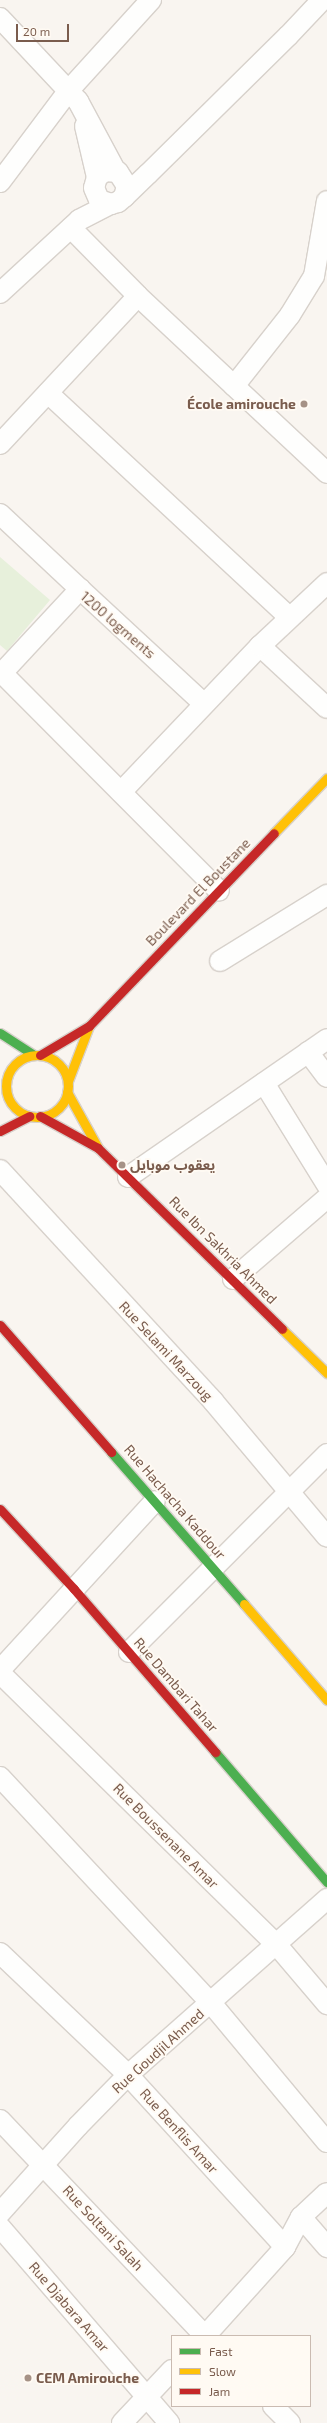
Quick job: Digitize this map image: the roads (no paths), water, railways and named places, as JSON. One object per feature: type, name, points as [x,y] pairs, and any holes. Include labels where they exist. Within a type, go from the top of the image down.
[{"type":"main road","name":"Boulevard El Boustane","points":[[88,1026],[327,778]]},
{"type":"main road","points":[[29,1116],[12,1104],[7,1091],[7,1080],[17,1062],[37,1055],[88,1026]]},
{"type":"main road","points":[[0,1131],[29,1116],[40,1116],[56,1110],[63,1102],[67,1092],[68,1081],[88,1026]]},
{"type":"main road","points":[[0,1033],[37,1055],[55,1060],[64,1071],[68,1081]]},
{"type":"main road","points":[[0,1069],[7,1080]]},
{"type":"main road","points":[[0,1103],[7,1091]]},
{"type":"main road","points":[[67,1092],[98,1148]]},
{"type":"main road","points":[[40,1116],[98,1148]]},
{"type":"main road","name":"Rue Ibn Sakhria Ahmed","points":[[98,1148],[233,1279],[327,1374]]},
{"type":"main road","name":"Rue Hachacha Kaddour","points":[[0,1325],[214,1567],[327,1700]]},
{"type":"main road","name":"Rue Dambari Tahar","points":[[0,1509],[74,1589],[327,1882]]},
{"type":"street","points":[[0,182],[74,95],[151,0]]},
{"type":"street","points":[[0,293],[75,224],[117,200],[148,174],[322,0]]},
{"type":"street","points":[[0,18],[74,95],[127,186],[117,200]]},
{"type":"street","points":[[74,95],[99,200],[117,200]]},
{"type":"street","points":[[75,224],[95,183],[105,171],[148,174]]},
{"type":"street","points":[[234,386],[303,297],[314,276],[319,255],[327,201]]},
{"type":"street","points":[[75,224],[138,296],[327,473]]},
{"type":"street","points":[[0,444],[138,296]]},
{"type":"street","points":[[48,393],[290,618]]},
{"type":"street","points":[[0,514],[80,589]]},
{"type":"street","points":[[121,792],[260,646],[327,583]]},
{"type":"street","name":"1200 logments","points":[[1,672],[80,589],[204,704]]},
{"type":"street","points":[[260,646],[327,708]]},
{"type":"street","points":[[1,672],[219,891]]},
{"type":"street","points":[[220,961],[327,895]]},
{"type":"street","points":[[128,1177],[327,1039]]},
{"type":"street","points":[[308,1052],[327,1076]]},
{"type":"street","points":[[264,1083],[327,1185]]},
{"type":"street","name":"Rue Selami Marzoug","points":[[0,1170],[213,1401],[327,1536]]},
{"type":"street","points":[[233,1279],[327,1198]]},
{"type":"street","points":[[129,1652],[327,1454]]},
{"type":"street","points":[[0,1671],[155,1501]]},
{"type":"street","name":"Rue Boussenane Amar","points":[[0,1671],[276,1944],[327,2004]]},
{"type":"street","points":[[0,1777],[211,2003],[327,2142]]},
{"type":"street","name":"Rue Goudjil Ahmed","points":[[0,2213],[43,2164],[128,2076],[327,1899]]},
{"type":"street","name":"Rue Benflis Amar","points":[[0,1953],[128,2076],[285,2247]]},
{"type":"street","name":"Rue Soltani Salah","points":[[0,2120],[204,2335]]},
{"type":"street","points":[[206,2335],[285,2247],[300,2217],[327,2193]]},
{"type":"street","points":[[300,2217],[327,2247]]},
{"type":"street","name":"Rue Djabara Amar","points":[[0,2227],[169,2423]]},
{"type":"street","points":[[122,2423],[171,2371]]},
{"type":"street","points":[[274,2407],[290,2423]]},
{"type":"place","name":"École amirouche","points":[[304,404]]},
{"type":"place","name":"يعقوب موبايل","points":[[122,1165]]},
{"type":"place","name":"CEM Amirouche","points":[[28,2378]]}]
